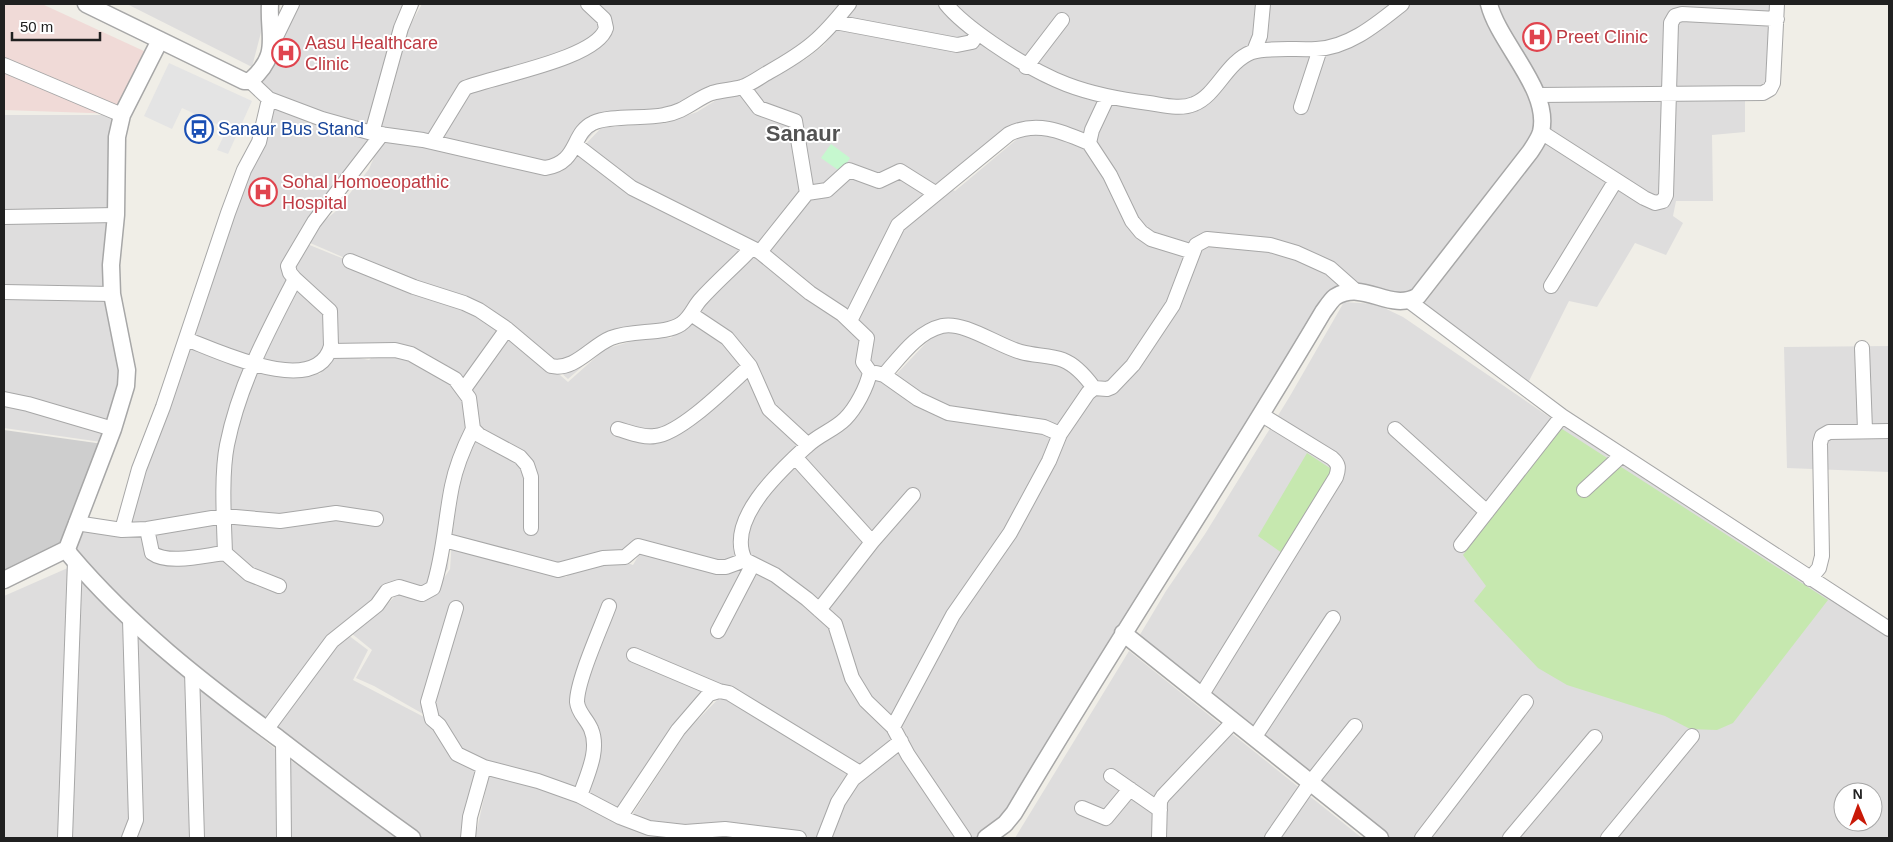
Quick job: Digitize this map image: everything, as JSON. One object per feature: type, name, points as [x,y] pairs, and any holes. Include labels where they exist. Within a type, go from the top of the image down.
[{"type":"street","points":[[92,5],[244,81],[250,81],[256,76],[271,52],[270,4]]},
{"type":"street","points":[[272,45],[292,4]]},
{"type":"street","points":[[186,339],[252,364],[294,372],[308,370],[316,366],[330,350],[330,311],[295,279],[290,273],[288,266],[301,241],[377,134],[401,28],[410,4]]},
{"type":"street","points":[[432,142],[465,88],[563,59],[599,40],[606,28],[604,19],[588,4]]},
{"type":"street","points":[[250,81],[269,99],[322,119],[377,134],[432,142],[545,168],[556,166],[564,161],[584,130],[599,120],[665,115],[690,106],[714,92],[743,87],[816,43],[849,4]]},
{"type":"street","points":[[946,4],[978,33],[1026,67],[1070,86],[1106,98],[1178,107],[1192,105],[1202,100],[1234,62],[1254,51],[1320,49],[1345,42],[1376,24],[1402,4]]},
{"type":"street","points":[[1254,51],[1260,36],[1263,4]]},
{"type":"street","points":[[1538,96],[1757,94],[1770,89],[1773,83],[1777,4]]},
{"type":"street","points":[[884,375],[905,350],[926,333],[951,324],[963,327],[1022,352],[1062,360],[1075,367],[1094,388],[1107,389],[1112,387],[1154,335],[1173,305],[1196,245],[1207,239],[1285,248],[1330,268],[1356,290],[1400,302],[1409,301],[1418,296],[1530,152],[1541,132],[1542,116],[1538,96],[1518,62],[1490,5]]},
{"type":"street","points":[[1541,132],[1644,198],[1655,203],[1663,201],[1666,195],[1671,22],[1675,16],[1682,14],[1777,19]]},
{"type":"street","points":[[1026,67],[1062,20]]},
{"type":"street","points":[[835,22],[957,45],[972,42],[978,33]]},
{"type":"street","points":[[65,838],[71,555],[76,523],[113,429],[126,386],[127,370],[112,294],[111,265],[116,215],[117,137],[122,116],[160,40]]},
{"type":"street","points":[[1301,107],[1320,49]]},
{"type":"street","points":[[4,65],[122,116]]},
{"type":"street","points":[[743,87],[759,108],[795,121],[807,193]]},
{"type":"street","points":[[1089,144],[1092,130],[1106,98]]},
{"type":"street","points":[[122,530],[139,468],[186,339],[228,213],[244,170],[259,142],[269,99]]},
{"type":"street","points":[[850,321],[898,225],[1009,134],[1019,129],[1052,129],[1089,144],[1110,175],[1132,221],[1141,232],[1151,239],[1193,252]]},
{"type":"street","points":[[576,145],[632,188],[756,250],[850,321],[867,338],[863,362],[870,372],[884,375],[918,399],[948,413],[1044,427],[1060,434]]},
{"type":"street","points":[[350,261],[414,287],[464,303],[507,329],[552,366],[561,368],[570,365],[612,338],[642,330],[669,330],[680,325],[691,314],[699,301],[756,250],[807,193],[827,190],[849,170],[879,181],[900,171],[935,193]]},
{"type":"street","points":[[1551,286],[1616,180]]},
{"type":"street","points":[[4,217],[116,215]]},
{"type":"street","points":[[278,586],[248,574],[225,553],[226,447],[238,400],[252,364],[295,279]]},
{"type":"street","points":[[986,838],[1005,824],[1014,813],[1086,691],[1262,415],[1323,312],[1335,298],[1356,290]]},
{"type":"street","points":[[4,292],[112,294]]},
{"type":"street","points":[[1409,301],[1562,416],[1889,629]]},
{"type":"street","points":[[691,314],[727,338],[750,366],[769,409],[808,445]]},
{"type":"street","points":[[464,389],[507,329]]},
{"type":"street","points":[[1862,348],[1865,430]]},
{"type":"street","points":[[266,730],[332,641],[377,605],[387,591],[399,587],[422,594],[433,588],[440,569],[452,486],[472,429],[469,398],[464,389],[442,370],[411,354],[381,349],[330,350]]},
{"type":"street","points":[[618,429],[645,436],[656,436],[666,433],[696,414],[750,366]]},
{"type":"street","points":[[870,372],[852,411],[834,428],[808,445],[766,486],[745,525],[739,548],[749,562],[775,575],[835,624],[852,678],[866,701],[893,727],[964,838]]},
{"type":"street","points":[[893,727],[953,615],[1010,533],[1049,461],[1060,434],[1088,393],[1094,388]]},
{"type":"street","points":[[4,399],[28,404],[113,429]]},
{"type":"street","points":[[1201,696],[1336,477],[1338,469],[1337,463],[1332,458],[1262,415]]},
{"type":"street","points":[[1461,545],[1562,416]]},
{"type":"street","points":[[472,429],[479,435],[520,457],[527,465],[531,477],[531,528]]},
{"type":"street","points":[[1395,430],[1487,512]]},
{"type":"street","points":[[1810,579],[1819,568],[1822,556],[1820,444],[1822,436],[1829,432],[1865,430],[1889,432]]},
{"type":"street","points":[[1584,490],[1622,455]]},
{"type":"street","points":[[796,458],[872,542]]},
{"type":"street","points":[[819,610],[872,542],[913,495]]},
{"type":"street","points":[[76,523],[122,530],[147,529],[224,516],[280,521],[336,513],[376,519]]},
{"type":"street","points":[[147,529],[152,553],[158,558],[170,559],[225,553]]},
{"type":"street","points":[[444,540],[558,570],[603,558],[624,557],[638,546],[717,567],[749,562]]},
{"type":"street","points":[[4,580],[71,555]]},
{"type":"street","points":[[71,555],[98,588],[130,620],[192,672],[266,730],[412,838]]},
{"type":"street","points":[[718,631],[749,562]]},
{"type":"street","points":[[580,796],[594,751],[594,739],[591,727],[578,708],[577,700],[609,606]]},
{"type":"street","points":[[456,608],[428,702],[430,712],[457,754],[484,767],[538,781],[580,796],[620,817],[664,831],[685,832],[724,829],[799,838]]},
{"type":"street","points":[[1254,738],[1333,618]]},
{"type":"street","points":[[130,620],[136,820],[130,838]]},
{"type":"street","points":[[1123,634],[1380,838]]},
{"type":"street","points":[[634,655],[719,691],[729,693],[860,773]]},
{"type":"street","points":[[192,672],[196,838]]},
{"type":"street","points":[[620,817],[678,730],[710,694],[719,691]]},
{"type":"street","points":[[1422,838],[1526,702]]},
{"type":"street","points":[[1159,838],[1160,801],[1166,791],[1233,722]]},
{"type":"street","points":[[1272,838],[1310,783],[1355,726]]},
{"type":"street","points":[[1608,838],[1692,736]]},
{"type":"street","points":[[1510,838],[1595,737]]},
{"type":"street","points":[[824,838],[838,802],[853,779],[901,741]]},
{"type":"street","points":[[283,742],[284,838]]},
{"type":"street","points":[[468,838],[470,817],[484,767]]},
{"type":"street","points":[[1111,776],[1160,810]]},
{"type":"street","points":[[1082,808],[1106,818],[1130,789]]},
{"type":"shaded area","points":[[4,4],[42,4],[146,52],[119,114],[4,110]]},
{"type":"shaded area","points":[[127,4],[266,4],[265,17],[252,67]]},
{"type":"shaded area","points":[[295,4],[420,4],[405,28],[371,131],[322,118],[253,84]]},
{"type":"shaded area","points":[[422,4],[854,4],[840,23],[696,111],[665,121],[600,126],[560,169],[374,132],[391,95],[408,29]]},
{"type":"shaded area","points":[[857,4],[944,4],[1068,90],[1107,105],[1089,142],[1027,128],[954,189],[945,185],[934,192],[903,171],[879,181],[852,169],[808,192],[798,121],[759,107],[747,90],[806,59],[824,45]]},
{"type":"shaded area","points":[[948,4],[1483,4],[1539,99],[1537,152],[1415,310],[1356,289],[1297,251],[1195,244],[1193,251],[1151,238],[1136,220],[1093,147],[1110,103],[1020,62]]},
{"type":"shaded area","points":[[1498,4],[1774,4],[1772,89],[1745,89],[1745,132],[1712,135],[1713,201],[1676,201],[1673,216],[1683,223],[1666,255],[1635,243],[1597,307],[1569,301],[1527,385],[1417,313],[1540,153],[1541,98],[1494,11]]},
{"type":"shaded area","points":[[169,63],[252,101],[228,154],[217,150],[227,129],[182,108],[172,129],[144,116]]},
{"type":"shaded area","points":[[744,91],[790,119],[806,182],[764,253],[621,179],[582,148],[602,127],[666,123],[697,112],[718,99]]},
{"type":"shaded area","points":[[277,101],[380,135],[366,167],[334,209],[315,225],[289,273],[333,313],[331,345],[318,373],[290,373],[188,339]]},
{"type":"shaded area","points":[[4,115],[118,115],[104,292],[125,375],[101,442],[4,428]]},
{"type":"shaded area","points":[[1028,130],[1088,144],[1150,240],[1192,252],[1172,305],[1105,394],[1076,366],[943,323],[879,371],[865,357],[870,338],[765,255],[803,201],[852,172],[879,183],[897,173],[935,194],[946,187],[955,191]]},
{"type":"shaded area","points":[[383,136],[561,172],[580,150],[750,249],[671,336],[650,333],[605,347],[568,379],[513,331],[308,242],[317,227],[336,211],[369,169]]},
{"type":"shaded area","points":[[307,244],[386,276],[463,304],[512,333],[568,382],[605,349],[650,336],[671,338],[689,319],[726,339],[768,410],[807,445],[745,524],[744,559],[725,568],[643,543],[632,561],[616,556],[565,574],[452,537],[458,494],[467,457],[478,435],[469,390],[415,357],[332,350],[335,312],[291,273]]},
{"type":"shaded area","points":[[1238,244],[1296,254],[1353,290],[1334,297],[1013,828],[988,838],[966,838],[895,728],[1095,389],[1106,397],[1138,367],[1197,246]]},
{"type":"shaded area","points":[[752,250],[868,339],[870,371],[851,411],[808,443],[770,408],[749,357],[694,313]]},
{"type":"shaded area","points":[[1344,302],[1376,304],[1403,317],[1561,425],[1889,636],[1889,838],[1385,838],[1138,638],[1166,591],[1205,534],[1290,396]]},
{"type":"shaded area","points":[[943,325],[1062,361],[1093,388],[982,579],[893,725],[866,700],[835,623],[746,559],[747,525],[784,472],[834,429],[872,372],[890,381]]},
{"type":"shaded area","points":[[187,341],[289,376],[320,374],[331,352],[369,360],[378,351],[414,358],[466,392],[473,430],[464,456],[450,536],[448,569],[433,588],[398,589],[347,633],[266,728],[226,699],[73,557],[84,524],[123,531]]},
{"type":"shaded area","points":[[1889,346],[1889,472],[1787,468],[1784,347]]},
{"type":"shaded area","points":[[4,430],[103,444],[72,544],[4,583]]},
{"type":"shaded area","points":[[452,540],[566,577],[578,565],[616,559],[633,565],[644,546],[698,562],[745,562],[833,624],[843,656],[899,741],[860,771],[721,691],[683,730],[625,819],[469,760],[444,730],[440,715],[425,715],[356,678],[372,650],[351,633],[382,610],[399,592],[436,590],[450,569]]},
{"type":"shaded area","points":[[70,567],[147,644],[280,753],[401,838],[4,838],[4,596]]},
{"type":"shaded area","points":[[348,635],[368,650],[353,680],[424,717],[439,718],[451,748],[488,770],[472,838],[414,838],[268,730],[320,658]]},
{"type":"shaded area","points":[[1129,651],[1362,838],[1015,838]]},
{"type":"shaded area","points":[[722,695],[858,773],[823,838],[628,821],[686,732]]},
{"type":"shaded area","points":[[900,743],[963,838],[826,838],[854,780]]},
{"type":"shaded area","points":[[490,771],[537,782],[625,823],[790,838],[475,838]]},
{"type":"green space","points":[[831,144],[850,158],[841,172],[821,158]]},
{"type":"green space","points":[[1559,427],[1828,600],[1733,723],[1717,730],[1690,729],[1665,716],[1567,685],[1538,668],[1474,601],[1486,586],[1463,555]]},
{"type":"green space","points":[[1307,453],[1342,476],[1289,558],[1258,536]]},
{"type":"place","name":"Preet Clinic","points":[[1537,37]]},
{"type":"place","name":"Aasu Healthcare Clinic","points":[[286,53]]},
{"type":"place","name":"Sanaur Bus Stand","points":[[199,129]]},
{"type":"place","name":"Sohal Homoeopathic Hospital","points":[[263,192]]},
{"type":"district","name":"Sanaur","points":[[803,133]]}]
